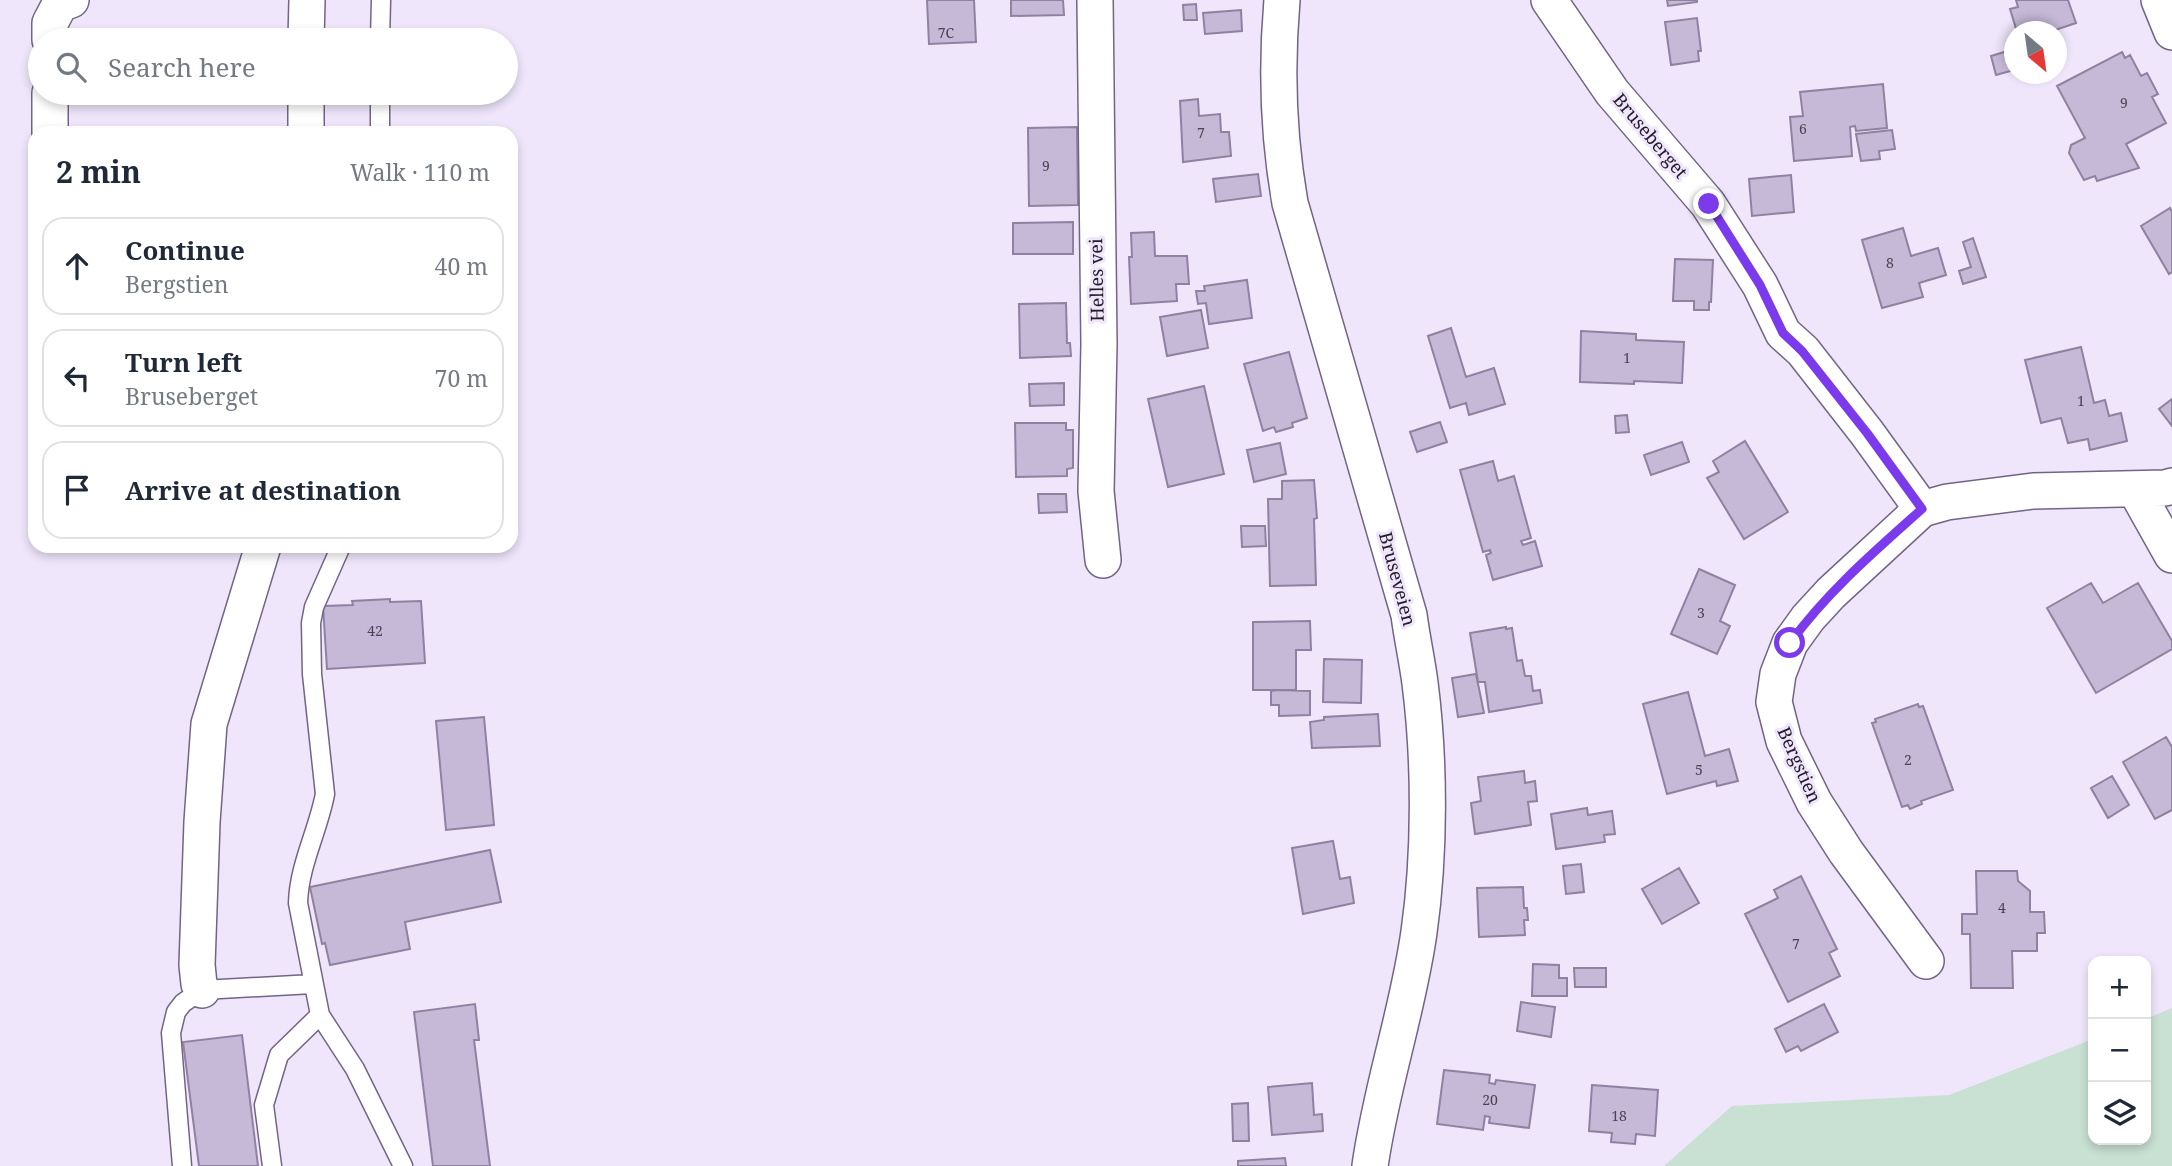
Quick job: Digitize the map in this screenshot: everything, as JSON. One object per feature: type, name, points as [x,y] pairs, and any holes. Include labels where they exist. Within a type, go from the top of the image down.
[{"type":"street","points":[[50,28],[60,4],[71,0]]},
{"type":"street","points":[[306,28],[307,0]]},
{"type":"street","name":"Helles vei","points":[[1095,0],[1099,344],[1096,491],[1103,560]]},
{"type":"street","name":"Bruseveien","points":[[1282,0],[1278,93],[1282,150],[1290,203],[1409,615],[1424,726],[1426,851],[1419,930],[1405,1012],[1375,1131],[1370,1166]]},
{"type":"street","name":"Bruseberget","points":[[1549,0],[1612,92],[1709,204],[1760,285],[1783,333],[1819,371],[1922,509]]},
{"type":"street","points":[[2159,0],[2172,32]]},
{"type":"street","points":[[50,105],[50,126]]},
{"type":"street","points":[[306,105],[306,126]]},
{"type":"street","name":"Bergstien","points":[[1926,961],[1846,852],[1814,802],[1784,741],[1774,702],[1778,674],[1790,643],[1808,618],[1922,509],[1947,502],[2033,491],[2172,486]]},
{"type":"street","points":[[2135,489],[2172,555]]},
{"type":"street","points":[[202,990],[197,965],[202,822],[209,724],[261,553]]},
{"type":"lane","points":[[380,28],[381,0]]},
{"type":"lane","points":[[380,105],[380,126]]},
{"type":"lane","points":[[338,553],[314,607],[311,623],[312,674],[324,794],[321,813],[298,887],[298,903],[320,1015],[355,1069],[404,1166]]},
{"type":"lane","points":[[182,1166],[171,1033],[176,1013],[183,1003],[202,990],[313,984]]},
{"type":"lane","points":[[272,1166],[264,1105],[279,1055],[320,1015]]},
{"type":"green space","points":[[2172,1008],[2172,1166],[1664,1166],[1732,1106],[1949,1095],[2088,1041],[2088,1145],[2151,1145],[2151,1017]]},
{"type":"building","points":[[927,0],[974,0],[976,42],[929,44]]},
{"type":"building","points":[[1011,0],[1063,0],[1064,15],[1011,16]]},
{"type":"building","points":[[1667,0],[1697,0],[1697,2],[1668,6]]},
{"type":"building","points":[[2016,0],[2068,0],[2076,23],[2067,26],[2067,21],[2014,21],[2010,9],[2018,7]]},
{"type":"building","points":[[1196,4],[1197,20],[1184,20],[1183,5]]},
{"type":"building","points":[[1241,10],[1242,31],[1205,34],[1203,13]]},
{"type":"building","points":[[1697,18],[1701,51],[1698,51],[1699,61],[1671,65],[1665,22]]},
{"type":"building","points":[[2004,52],[2004,73],[1996,75],[1991,56]]},
{"type":"building","points":[[2122,52],[2125,58],[2130,55],[2141,76],[2147,73],[2158,94],[2152,97],[2166,123],[2126,144],[2139,168],[2097,181],[2095,176],[2084,180],[2069,153],[2071,145],[2085,138],[2057,86],[2067,84],[2067,81]]},
{"type":"building","points":[[1883,84],[1887,128],[1856,131],[1855,126],[1850,127],[1852,156],[1794,161],[1790,117],[1803,116],[1800,92]]},
{"type":"building","points":[[1198,99],[1199,116],[1220,114],[1221,132],[1229,132],[1231,156],[1183,162],[1180,101]]},
{"type":"building","points":[[1077,127],[1078,205],[1029,206],[1028,128]]},
{"type":"building","points":[[1892,130],[1895,149],[1879,151],[1880,159],[1861,161],[1856,134]]},
{"type":"building","points":[[1258,174],[1261,196],[1216,202],[1213,179]]},
{"type":"building","points":[[1791,175],[1794,212],[1752,216],[1749,179]]},
{"type":"building","points":[[2170,208],[2172,272],[2169,274],[2141,226]]},
{"type":"building","points":[[1073,222],[1073,254],[1013,254],[1013,223]]},
{"type":"building","points":[[1903,228],[1911,256],[1938,248],[1946,275],[1919,283],[1923,297],[1882,308],[1862,240]]},
{"type":"building","points":[[1154,232],[1155,256],[1187,256],[1189,284],[1176,284],[1177,301],[1131,304],[1131,233]]},
{"type":"building","points":[[1973,238],[1986,277],[1963,284],[1959,271],[1971,267],[1963,242]]},
{"type":"building","points":[[1675,259],[1713,260],[1709,310],[1694,310],[1694,301],[1673,301]]},
{"type":"building","points":[[1247,280],[1252,318],[1209,324],[1206,303],[1198,304],[1196,291],[1205,291],[1204,286]]},
{"type":"building","points":[[1066,303],[1067,343],[1070,343],[1071,356],[1020,358],[1019,304]]},
{"type":"building","points":[[1201,310],[1208,348],[1167,356],[1160,317]]},
{"type":"building","points":[[1451,328],[1466,377],[1494,368],[1505,404],[1469,415],[1466,403],[1450,408],[1428,336]]},
{"type":"building","points":[[1581,331],[1636,334],[1636,340],[1684,342],[1682,383],[1580,382]]},
{"type":"building","points":[[2081,347],[2094,403],[2105,400],[2109,416],[2121,413],[2127,441],[2090,450],[2088,439],[2068,443],[2061,418],[2041,423],[2025,360]]},
{"type":"building","points":[[1289,352],[1307,418],[1292,423],[1293,427],[1276,432],[1274,427],[1263,431],[1244,364]]},
{"type":"building","points":[[1064,383],[1064,405],[1030,406],[1029,384]]},
{"type":"building","points":[[1204,386],[1224,474],[1168,487],[1148,399]]},
{"type":"building","points":[[2172,399],[2172,426],[2159,409]]},
{"type":"building","points":[[1627,415],[1629,432],[1616,433],[1615,416]]},
{"type":"building","points":[[1440,422],[1447,442],[1417,452],[1410,432]]},
{"type":"building","points":[[1015,423],[1066,423],[1066,430],[1073,430],[1073,468],[1067,469],[1067,476],[1016,477]]},
{"type":"building","points":[[1745,441],[1788,512],[1744,539],[1707,478],[1719,472],[1713,461]]},
{"type":"building","points":[[1682,442],[1689,462],[1651,475],[1644,455]]},
{"type":"building","points":[[1280,443],[1286,474],[1254,482],[1247,450]]},
{"type":"building","points":[[1493,461],[1498,481],[1514,476],[1531,538],[1521,541],[1523,545],[1535,541],[1542,566],[1493,580],[1486,555],[1491,553],[1490,550],[1483,552],[1460,470]]},
{"type":"building","points":[[1314,480],[1317,518],[1314,519],[1316,585],[1270,586],[1268,499],[1282,499],[1282,481]]},
{"type":"building","points":[[1038,494],[1066,494],[1067,512],[1039,513]]},
{"type":"building","points":[[1241,526],[1265,526],[1266,546],[1242,547]]},
{"type":"building","points":[[1699,569],[1735,585],[1720,621],[1730,626],[1717,654],[1671,634]]},
{"type":"building","points":[[2091,583],[2103,603],[2138,583],[2172,641],[2172,649],[2096,693],[2047,608]]},
{"type":"building","points":[[390,599],[390,602],[421,601],[425,663],[327,669],[323,606],[353,605],[352,601]]},
{"type":"building","points":[[1310,621],[1311,650],[1296,650],[1296,690],[1253,690],[1253,622]]},
{"type":"building","points":[[1512,628],[1517,661],[1522,660],[1525,676],[1531,676],[1533,691],[1540,690],[1542,703],[1489,712],[1485,682],[1478,682],[1470,633]]},
{"type":"building","points":[[1324,659],[1362,660],[1361,703],[1323,702]]},
{"type":"building","points":[[1476,674],[1484,713],[1458,717],[1452,678]]},
{"type":"building","points":[[1271,691],[1310,691],[1310,715],[1279,716],[1279,705],[1271,705]]},
{"type":"building","points":[[1688,692],[1705,756],[1729,749],[1738,781],[1717,786],[1716,781],[1667,794],[1643,704]]},
{"type":"building","points":[[1918,704],[1919,707],[1923,706],[1953,790],[1921,801],[1922,804],[1910,809],[1908,805],[1902,807],[1872,723],[1876,722],[1875,719]]},
{"type":"building","points":[[1378,714],[1380,746],[1312,748],[1310,722],[1324,720],[1324,717]]},
{"type":"building","points":[[484,717],[494,825],[446,830],[436,721]]},
{"type":"building","points":[[2166,737],[2172,747],[2172,810],[2155,819],[2123,762]]},
{"type":"building","points":[[1524,771],[1525,783],[1535,781],[1537,801],[1528,802],[1531,825],[1475,834],[1471,803],[1481,801],[1478,777]]},
{"type":"building","points":[[2112,776],[2129,805],[2108,818],[2091,788]]},
{"type":"building","points":[[1587,808],[1588,815],[1612,811],[1615,834],[1604,835],[1605,842],[1556,849],[1551,814]]},
{"type":"building","points":[[1333,841],[1340,879],[1350,877],[1354,903],[1303,914],[1292,848]]},
{"type":"building","points":[[490,850],[501,902],[405,922],[410,949],[330,965],[325,943],[322,944],[310,887]]},
{"type":"building","points":[[1581,864],[1584,892],[1566,894],[1563,866]]},
{"type":"building","points":[[1679,868],[1699,903],[1662,924],[1642,889]]},
{"type":"building","points":[[1976,871],[2017,871],[2018,881],[2030,891],[2030,912],[2044,912],[2045,933],[2037,933],[2037,951],[2012,951],[2013,988],[1971,988],[1970,934],[1962,934],[1962,914],[1977,914]]},
{"type":"building","points":[[1801,876],[1837,949],[1829,953],[1840,976],[1788,1002],[1745,914],[1778,898],[1774,890]]},
{"type":"building","points":[[1523,887],[1524,908],[1527,908],[1528,920],[1524,920],[1525,935],[1479,937],[1477,888]]},
{"type":"building","points":[[1533,964],[1559,965],[1559,978],[1567,978],[1567,996],[1532,996]]},
{"type":"building","points":[[1574,968],[1606,968],[1606,987],[1575,987]]},
{"type":"building","points":[[1521,1002],[1555,1007],[1551,1037],[1517,1031]]},
{"type":"building","points":[[475,1004],[479,1040],[474,1040],[490,1166],[433,1166],[414,1012]]},
{"type":"building","points":[[1824,1004],[1838,1032],[1801,1051],[1798,1046],[1786,1052],[1775,1029]]},
{"type":"building","points":[[242,1035],[258,1166],[199,1166],[183,1042]]},
{"type":"building","points":[[1444,1070],[1490,1075],[1489,1083],[1495,1084],[1496,1080],[1535,1085],[1529,1128],[1489,1123],[1490,1117],[1485,1116],[1483,1130],[1437,1124]]},
{"type":"building","points":[[1312,1083],[1314,1115],[1322,1114],[1323,1131],[1272,1135],[1268,1087]]},
{"type":"building","points":[[1592,1085],[1658,1090],[1655,1136],[1636,1134],[1635,1144],[1611,1142],[1612,1133],[1589,1131]]},
{"type":"building","points":[[1248,1103],[1249,1141],[1233,1141],[1232,1104]]},
{"type":"building","points":[[1285,1158],[1286,1166],[1238,1166],[1238,1161]]},
{"type":"route","points":[[1709,204],[1760,285],[1783,333],[1802,351],[1867,433],[1922,509],[1831,593],[1790,643]]}]
